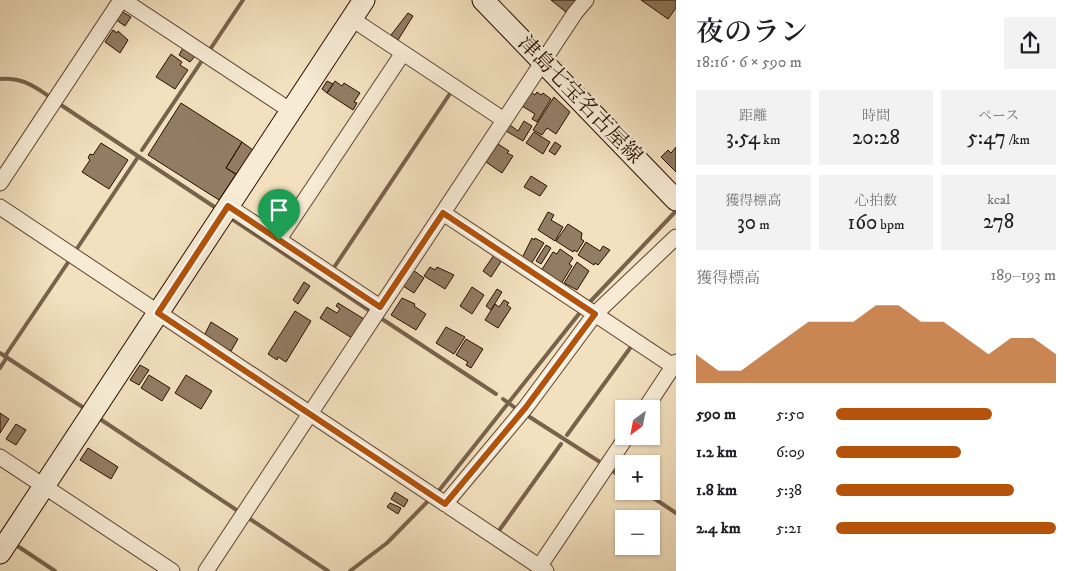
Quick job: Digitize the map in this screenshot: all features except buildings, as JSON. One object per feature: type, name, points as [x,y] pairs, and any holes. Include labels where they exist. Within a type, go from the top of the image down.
[{"type":"street","points":[[0,183],[122,0],[291,111]]},
{"type":"street","points":[[0,553],[364,0]]},
{"type":"street","points":[[206,571],[504,120],[586,0]]},
{"type":"street","name":"津島七宝名古屋線","points":[[486,1],[543,62],[673,193]]},
{"type":"street","points":[[352,19],[504,120]]},
{"type":"street","points":[[279,240],[403,53]]},
{"type":"street","points":[[0,207],[542,569],[620,445]]},
{"type":"street","points":[[226,210],[279,240],[377,312]]},
{"type":"street","points":[[443,213],[589,310],[675,364],[651,400]]},
{"type":"street","points":[[438,500],[526,407],[589,310],[676,238]]},
{"type":"street","points":[[0,457],[172,571]]},
{"type":"waterway","points":[[209,51],[243,0]]},
{"type":"waterway","points":[[142,150],[201,62]]},
{"type":"waterway","points":[[0,79],[22,81],[53,99]]},
{"type":"waterway","points":[[333,269],[451,92]]},
{"type":"waterway","points":[[58,103],[219,210]]},
{"type":"waterway","points":[[76,250],[138,157]]},
{"type":"waterway","points":[[587,305],[676,211]]},
{"type":"waterway","points":[[229,217],[373,313]]},
{"type":"waterway","points":[[5,356],[69,261]]},
{"type":"waterway","points":[[437,493],[582,310]]},
{"type":"waterway","points":[[379,317],[496,394]]},
{"type":"waterway","points":[[567,435],[633,344]]},
{"type":"waterway","points":[[0,353],[87,410]]},
{"type":"waterway","points":[[0,368],[7,357]]},
{"type":"waterway","points":[[503,399],[514,407]]},
{"type":"waterway","points":[[525,414],[603,464]]},
{"type":"waterway","points":[[97,417],[241,513]]},
{"type":"waterway","points":[[498,532],[561,444]]},
{"type":"waterway","points":[[610,469],[615,473]]},
{"type":"waterway","points":[[350,571],[387,543],[430,499]]},
{"type":"waterway","points":[[656,500],[676,513]]},
{"type":"waterway","points":[[247,517],[328,571]]},
{"type":"waterway","points":[[19,547],[55,571]]},
{"type":"route","points":[[228,206],[279,240],[380,307],[443,213],[595,314],[526,407],[445,504],[158,313],[228,206]]}]
